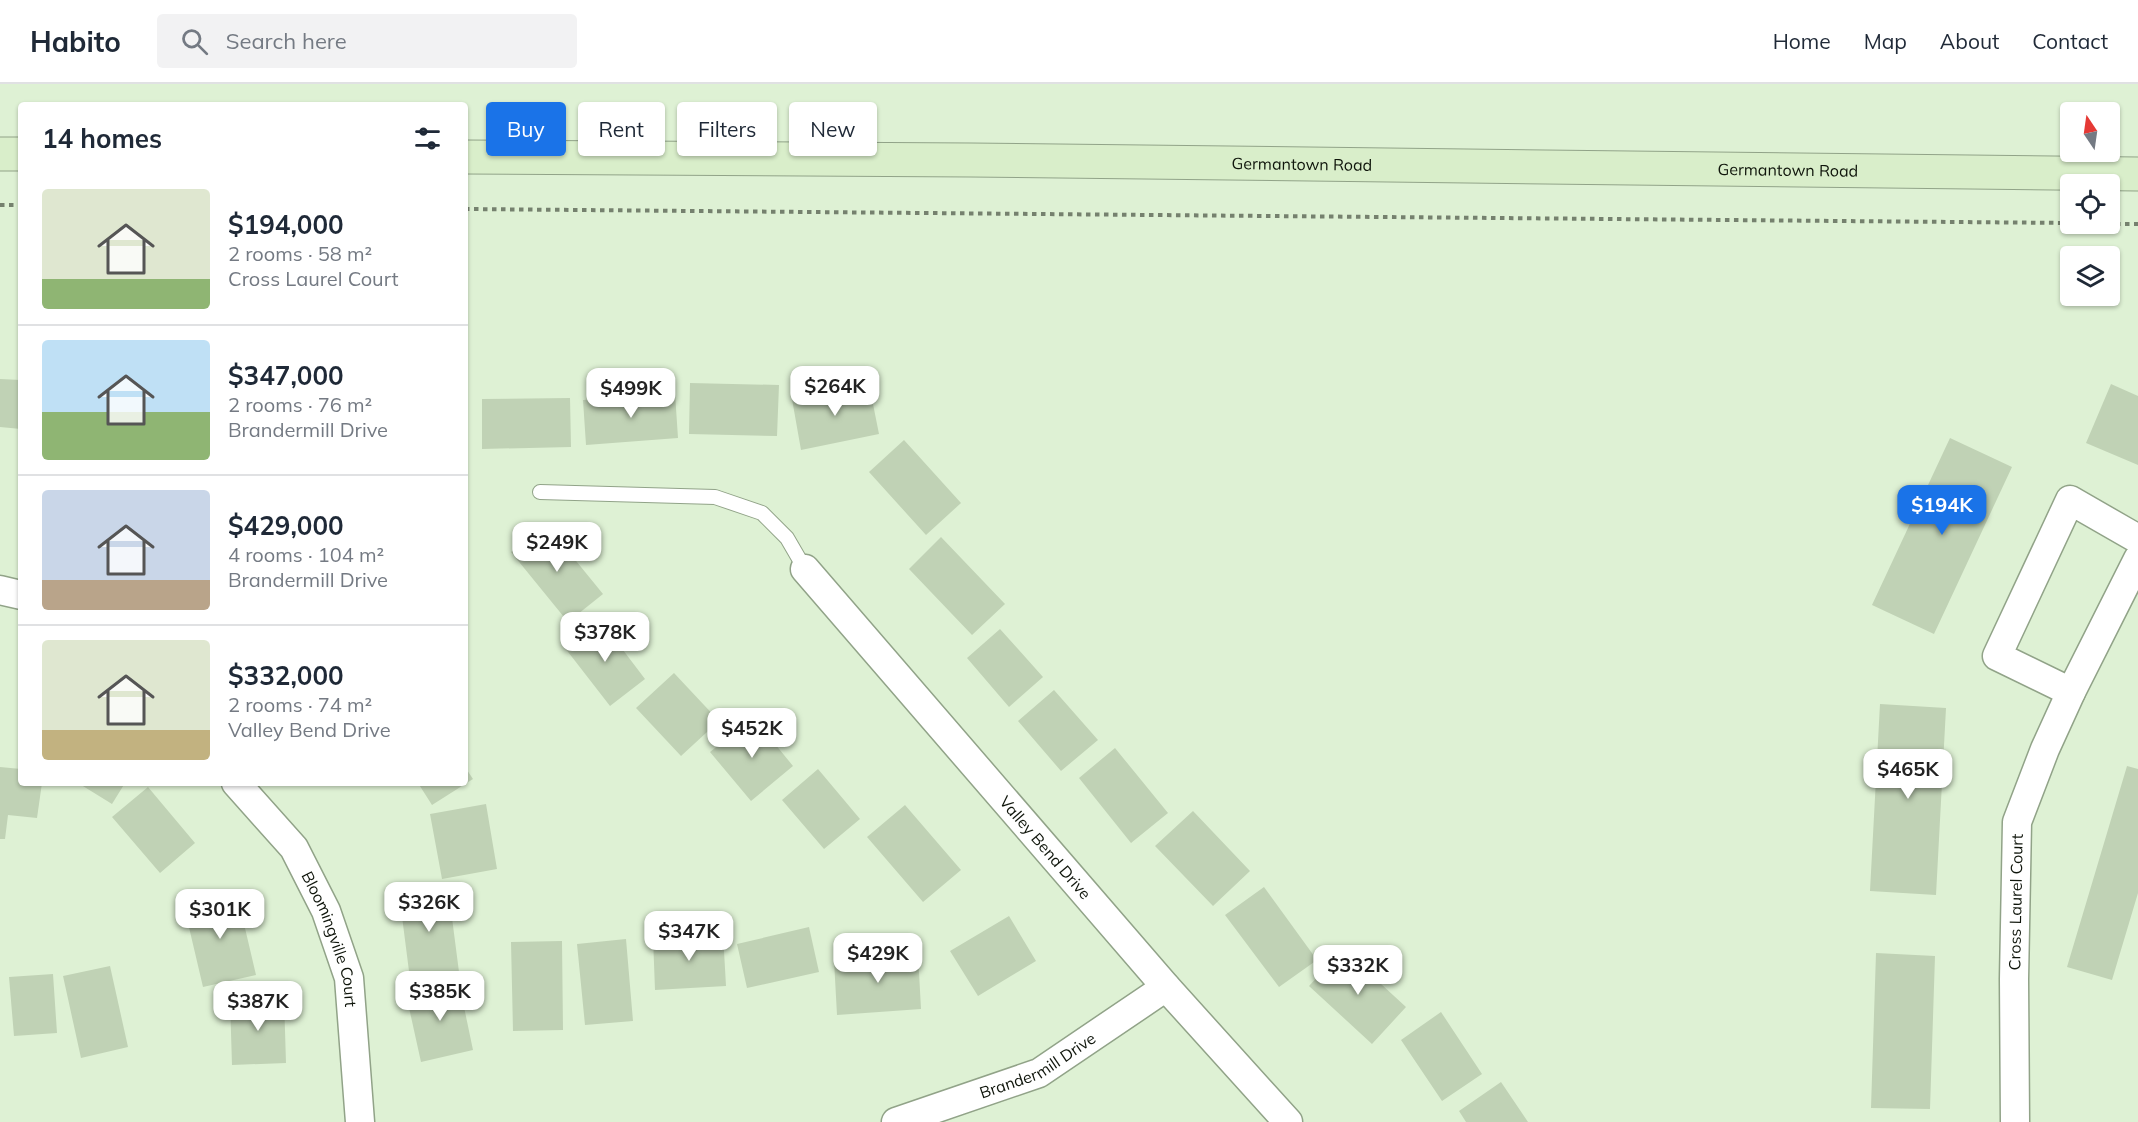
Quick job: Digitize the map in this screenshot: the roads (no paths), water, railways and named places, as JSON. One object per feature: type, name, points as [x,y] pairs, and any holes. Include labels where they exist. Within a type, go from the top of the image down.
[{"type":"street","points":[[0,153],[18,154]]},
{"type":"street","name":"Germantown Road","points":[[468,157],[983,160],[2138,174]]},
{"type":"street","points":[[2071,692],[1997,656],[2070,500],[2138,539]]},
{"type":"street","name":"Cross Laurel Court","points":[[2015,1122],[2014,979],[2017,822],[2045,749],[2071,692],[2138,559]]},
{"type":"street","name":"Valley Bend Drive","points":[[805,569],[1166,987],[1288,1122]]},
{"type":"street","points":[[0,590],[18,594]]},
{"type":"street","name":"Bloomingville Court","points":[[239,786],[294,848],[327,911],[349,978],[360,1122]]},
{"type":"street","name":"Brandermill Drive","points":[[896,1122],[1039,1073],[1166,987]]},
{"type":"lane","points":[[540,492],[715,497],[762,513],[787,538],[805,569]]}]
